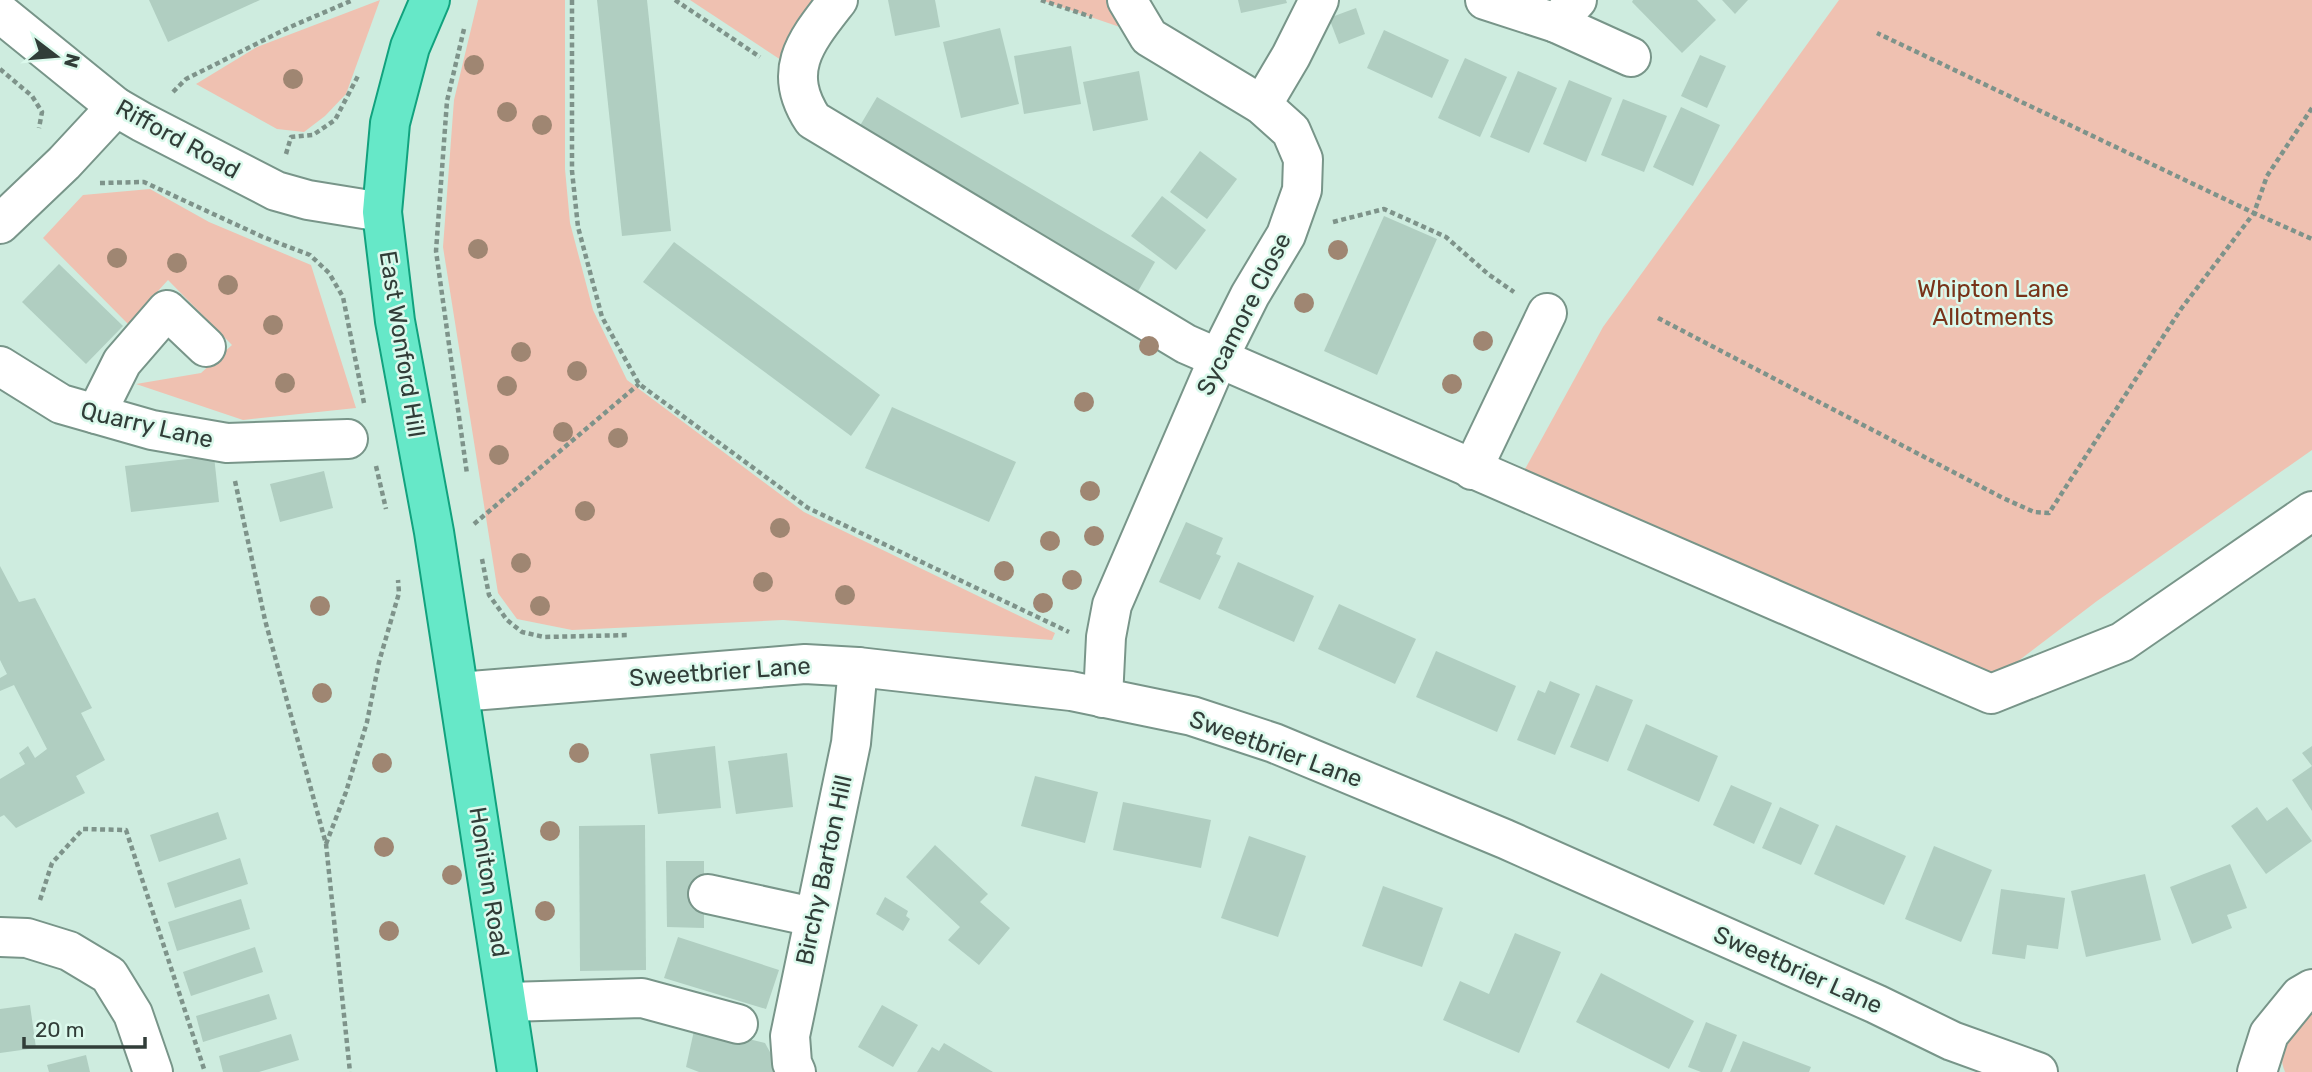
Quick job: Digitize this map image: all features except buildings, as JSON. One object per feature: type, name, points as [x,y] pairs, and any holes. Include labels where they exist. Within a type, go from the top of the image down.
[{"type":"main road","name":"East Wonford Hill","points":[[430,0],[410,47],[390,123],[382,212],[395,321],[434,532],[459,692]]},
{"type":"main road","name":"Honiton Road","points":[[459,692],[517,1072]]},
{"type":"street","points":[[838,0],[807,41],[799,64],[798,83],[802,104],[813,120],[1186,344],[1991,694],[2122,642],[2312,511]]},
{"type":"street","name":"Sycamore Close","points":[[1103,698],[1112,605],[1219,357],[1250,295],[1286,235],[1302,190],[1303,159],[1291,131],[1262,105],[1149,37],[1127,0]]},
{"type":"street","points":[[1262,105],[1291,56],[1319,0]]},
{"type":"street","points":[[1485,0],[1566,12],[1631,57]]},
{"type":"street","name":"Rifford Road","points":[[0,13],[129,114],[276,191],[308,200],[382,212]]},
{"type":"street","points":[[0,224],[64,163],[129,114]]},
{"type":"street","points":[[96,414],[122,362],[167,310],[206,347]]},
{"type":"street","points":[[1472,470],[1547,313]]},
{"type":"street","name":"Quarry Lane","points":[[0,366],[61,404],[152,430],[227,443],[357,426]]},
{"type":"street","name":"Sweetbrier Lane","points":[[459,692],[805,664],[858,667],[1071,691],[1192,716],[1274,743],[1505,839],[1992,1065],[2039,1072]]},
{"type":"street","name":"Birchy Barton Hill","points":[[796,1072],[792,1063],[790,1036],[851,743],[858,667]]},
{"type":"street","points":[[708,894],[813,916]]},
{"type":"street","points":[[14,937],[69,951],[109,975],[133,1014],[153,1072]]},
{"type":"street","points":[[2257,1072],[2269,1034],[2300,996],[2312,989]]},
{"type":"street","points":[[508,1002],[642,998],[738,1024]]},
{"type":"path","points":[[129,114],[186,79],[290,27],[353,0]]},
{"type":"path","points":[[572,0],[572,171],[578,227],[602,317],[639,384],[808,508],[1069,633]]},
{"type":"path","points":[[675,0],[798,83]]},
{"type":"path","points":[[465,25],[447,100],[436,251],[468,483]]},
{"type":"path","points":[[1877,33],[2312,239]]},
{"type":"path","points":[[0,69],[32,96],[42,112],[39,132]]},
{"type":"path","points":[[263,237],[291,137],[313,135],[335,120],[359,73]]},
{"type":"path","points":[[1658,318],[2003,498],[2034,512],[2049,513],[2181,309],[2254,213],[2267,176],[2312,108]]},
{"type":"path","points":[[97,183],[144,182],[263,237],[310,255],[329,273],[343,297],[357,426]]},
{"type":"path","points":[[1286,235],[1384,209],[1446,237],[1488,274],[1547,313]]},
{"type":"path","points":[[434,532],[474,524],[639,384]]},
{"type":"path","points":[[227,443],[265,621],[326,844],[350,1072]]},
{"type":"path","points":[[376,464],[387,516]]},
{"type":"path","points":[[472,510],[477,536]]},
{"type":"path","points":[[479,547],[489,595],[507,620],[522,632],[544,637],[638,635]]},
{"type":"path","points":[[326,844],[346,792],[367,722],[379,662],[399,593],[396,567]]},
{"type":"path","points":[[14,937],[52,863],[83,829],[126,830],[205,1072]]},
{"type":"green space","points":[[380,0],[346,94],[325,116],[304,132],[277,129],[196,84],[257,47]]},
{"type":"green space","points":[[478,0],[565,0],[565,169],[570,223],[593,310],[627,380],[804,512],[1055,633],[1052,640],[783,620],[572,630],[517,619],[498,593],[443,247],[454,100]]},
{"type":"green space","points":[[690,0],[822,0],[781,60]]},
{"type":"green space","points":[[1041,0],[1127,0],[1149,37]]},
{"type":"green space","name":"Whipton Lane Allotments","points":[[1839,0],[2312,0],[2312,450],[2097,601],[1997,677],[1524,471],[1603,327]]},
{"type":"green space","points":[[150,189],[209,222],[311,265],[356,408],[243,420],[136,384],[201,373],[232,345],[168,280],[128,324],[43,238],[83,195]]},
{"type":"green space","points":[[2312,1010],[2312,1072],[2285,1072],[2282,1063],[2284,1046],[2293,1030]]}]
